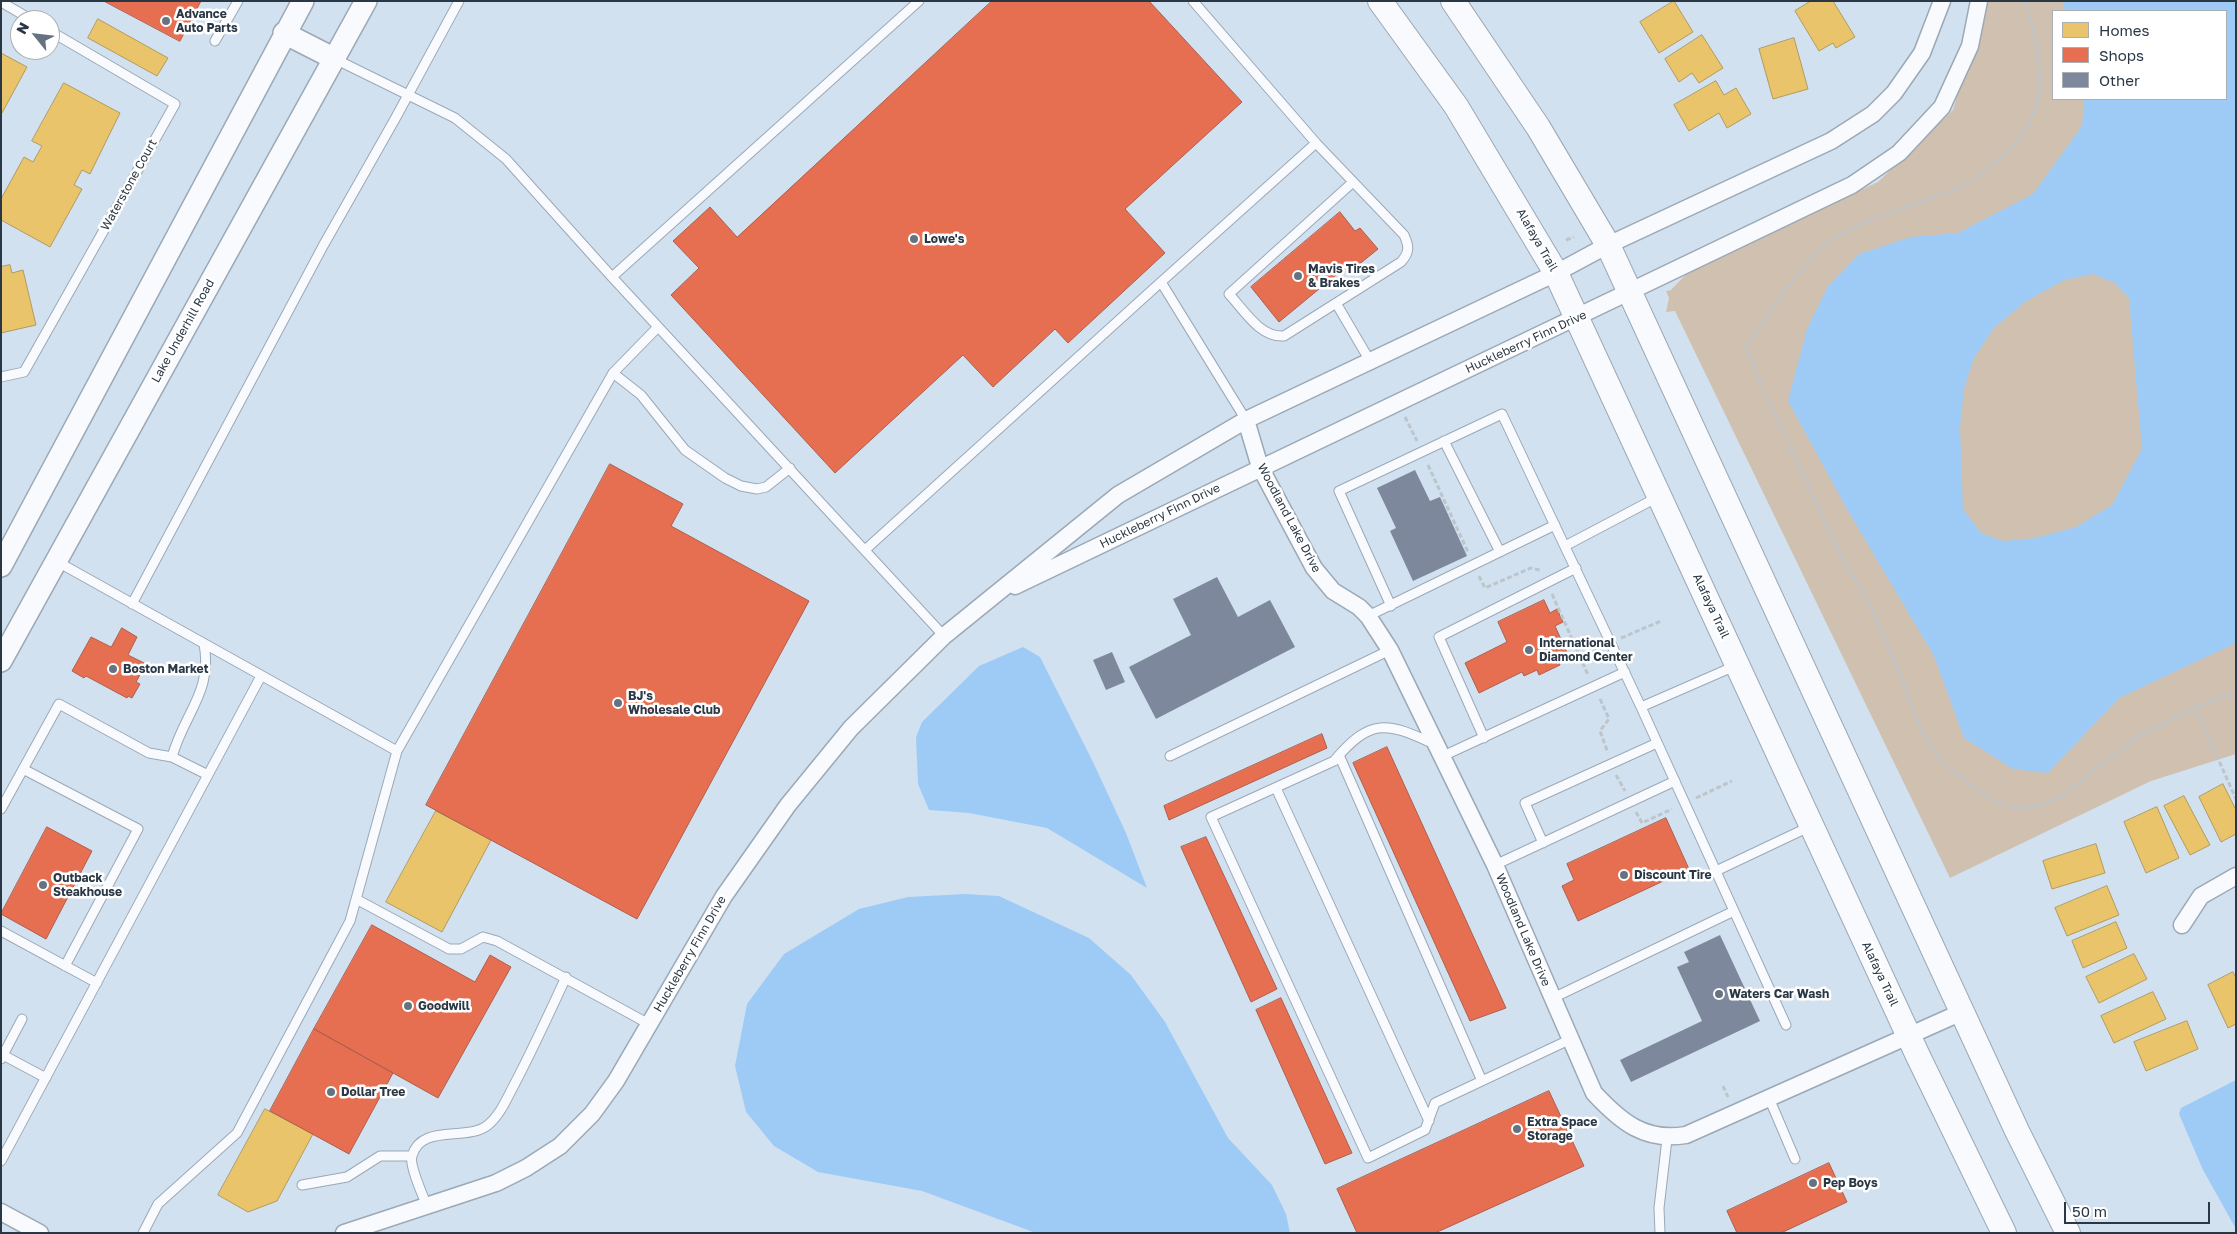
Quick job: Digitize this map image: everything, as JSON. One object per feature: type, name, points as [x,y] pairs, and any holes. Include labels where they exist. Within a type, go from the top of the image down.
[{"type":"main road","name":"Alafaya Trail","points":[[1380,1],[1456,106],[1556,273],[1908,1035],[2004,1233]]},
{"type":"main road","points":[[1453,1],[1538,127],[1608,245],[1962,1012],[2068,1233]]},
{"type":"street","name":"Lake Underhill Road","points":[[1,661],[55,560],[366,1]]},
{"type":"street","name":"Huckleberry Finn Drive","points":[[344,1233],[496,1182],[526,1168],[560,1146],[592,1114],[616,1081],[724,896],[788,805],[851,728],[944,636],[1118,495],[1246,420],[1556,273],[1608,245],[1830,141],[1873,114],[1894,93],[1922,53],[1942,1]]},
{"type":"street","name":"Huckleberry Finn Drive","points":[[989,598],[1852,186],[1899,153],[1942,107],[1970,46],[1979,1]]},
{"type":"street","points":[[1,566],[300,2]]},
{"type":"street","points":[[284,32],[336,58]]},
{"type":"street","name":"Woodland Lake Drive","points":[[1246,420],[1260,467],[1314,568],[1332,592],[1359,608],[1368,616],[1390,650],[1441,751],[1495,865],[1594,1093],[1614,1115],[1639,1130],[1667,1138],[1686,1135],[1962,1012]]},
{"type":"street","points":[[2182,925],[2201,896],[2236,876]]},
{"type":"street","points":[[1,1212],[40,1233]]},
{"type":"lane","points":[[215,41],[238,1]]},
{"type":"lane","points":[[132,604],[323,246],[459,1]]},
{"type":"lane","points":[[612,277],[919,1]]},
{"type":"lane","points":[[1193,1],[1316,143],[1354,182],[1404,235],[1409,245],[1407,255],[1401,262],[1284,336],[1273,337],[1263,331],[1229,294],[1354,182]]},
{"type":"lane","points":[[1,2],[15,10]]},
{"type":"lane","name":"Waterstone Court","points":[[1,376],[24,372],[175,104],[60,36]]},
{"type":"lane","points":[[336,58],[455,118],[506,159],[612,277],[944,636]]},
{"type":"lane","points":[[865,550],[1316,143]]},
{"type":"lane","points":[[1161,282],[1246,420]]},
{"type":"lane","points":[[1336,303],[1370,361]]},
{"type":"lane","points":[[143,1233],[158,1204],[237,1133],[350,921],[397,751],[613,373],[658,327]]},
{"type":"lane","points":[[613,373],[641,395],[685,450],[724,478],[741,486],[757,489],[766,487],[790,468]]},
{"type":"lane","points":[[1390,606],[1339,491],[1502,414],[1625,672],[1786,1025]]},
{"type":"lane","points":[[1444,441],[1500,552]]},
{"type":"lane","points":[[1565,546],[1660,496]]},
{"type":"lane","points":[[1368,616],[1555,525]]},
{"type":"lane","points":[[55,560],[397,751]]},
{"type":"lane","points":[[1484,738],[1439,637],[1576,568]]},
{"type":"lane","points":[[172,757],[177,739],[205,681],[208,662],[204,644]]},
{"type":"lane","points":[[1170,756],[1390,650]]},
{"type":"lane","points":[[1641,707],[1738,664]]},
{"type":"lane","points":[[1570,1039],[1435,1103],[1425,1130],[1368,1158],[1211,817],[1334,760],[1347,744],[1376,727],[1398,730],[1441,751],[1484,738],[1625,672]]},
{"type":"lane","points":[[1,1161],[261,676]]},
{"type":"lane","points":[[1,809],[59,704],[149,753],[172,757],[208,776]]},
{"type":"lane","points":[[1543,842],[1525,803],[1658,743]]},
{"type":"lane","points":[[1339,755],[1482,1081]]},
{"type":"lane","points":[[23,769],[138,829],[65,966]]},
{"type":"lane","points":[[1495,865],[1675,781]]},
{"type":"lane","points":[[1276,788],[1429,1121]]},
{"type":"lane","points":[[1716,871],[1812,825]]},
{"type":"lane","points":[[356,898],[449,949],[461,949],[483,937],[497,941],[649,1024]]},
{"type":"lane","points":[[1553,998],[1734,911]]},
{"type":"lane","points":[[1,931],[97,983]]},
{"type":"lane","points":[[411,1156],[419,1144],[426,1138],[474,1131],[486,1126],[496,1117],[519,1075],[566,977]]},
{"type":"lane","points":[[22,1019],[2,1057],[46,1078]]},
{"type":"lane","points":[[1769,1098],[1795,1159]]},
{"type":"lane","points":[[1660,1233],[1659,1208],[1667,1138]]},
{"type":"lane","points":[[302,1185],[348,1177],[380,1156],[411,1156]]},
{"type":"lane","points":[[411,1156],[426,1206]]},
{"type":"path","points":[[2025,1],[2040,71],[2038,104],[2030,126],[2004,157],[1969,183],[1917,202],[1833,238],[1814,256],[1746,347],[1756,376],[1841,556],[1867,599],[1922,732],[1941,761],[1971,785],[2003,806],[2028,809],[2060,797],[2136,738],[2195,706],[2236,692]]},
{"type":"path","points":[[1566,240],[1574,237]]},
{"type":"path","points":[[1404,415],[1485,588],[1531,568],[1536,568]]},
{"type":"path","points":[[1551,590],[1580,657]]},
{"type":"path","points":[[2195,706],[2236,799]]},
{"type":"path","points":[[1723,1086],[1729,1097]]},
{"type":"path","points":[[1720,1101],[1737,1093]]},
{"type":"shaded area","points":[[1986,1],[2236,1],[2236,754],[2151,781],[1950,878],[1675,311],[1666,312],[1669,298],[1666,291],[1671,290],[1691,269],[1878,182],[1953,110]]},
{"type":"water","points":[[2063,1],[2236,1],[2236,643],[2119,698],[2048,773],[2013,769],[1964,738],[1934,656],[1848,511],[1788,401],[1807,329],[1828,286],[1859,254],[1911,237],[1958,233],[2033,194],[2082,126],[2084,100],[2227,100],[2227,10],[2065,10]],"holes":[[[2093,274],[2115,283],[2129,298],[2142,449],[2112,505],[2076,527],[2035,538],[2003,541],[1981,533],[1963,509],[1960,427],[1964,389],[1974,358],[1994,328],[2025,302],[2064,280]]]},
{"type":"water","points":[[1023,647],[1040,657],[1093,762],[1126,833],[1147,888],[1047,828],[969,813],[929,810],[918,784],[916,737],[922,722],[979,666]]},
{"type":"water","points":[[965,894],[999,896],[1089,938],[1131,975],[1165,1022],[1228,1138],[1272,1185],[1286,1214],[1290,1233],[1036,1233],[922,1191],[818,1172],[774,1146],[746,1112],[735,1066],[747,1004],[784,954],[859,909],[908,897]]},
{"type":"water","points":[[2236,1080],[2236,1229],[2203,1170],[2179,1114],[2181,1108]]},
{"type":"building: Homes","points":[[1674,1],[1693,32],[1659,53],[1640,22]]},
{"type":"building: Homes","points":[[1811,1],[1833,1],[1855,37],[1836,48],[1833,43],[1819,51],[1795,11]]},
{"type":"building: Homes","points":[[98,19],[168,58],[157,76],[88,38]]},
{"type":"building: Homes","points":[[1702,35],[1723,68],[1699,83],[1692,73],[1679,82],[1665,59]]},
{"type":"building: Homes","points":[[1794,38],[1808,89],[1773,99],[1759,49]]},
{"type":"building: Homes","points":[[1,53],[10,58],[10,60],[14,60],[27,67],[1,113]]},
{"type":"building: Homes","points":[[1716,81],[1724,95],[1736,88],[1751,114],[1727,128],[1719,113],[1689,131],[1674,105]]},
{"type":"building: Homes","points":[[64,83],[120,113],[90,174],[82,170],[74,185],[82,189],[50,247],[1,220],[1,199],[24,157],[33,162],[42,146],[32,141]]},
{"type":"building: Homes","points":[[10,265],[12,273],[23,270],[36,325],[1,333],[1,267]]},
{"type":"building: Homes","points":[[2223,784],[2236,810],[2236,834],[2221,842],[2199,797]]},
{"type":"building: Homes","points":[[2184,796],[2210,845],[2190,855],[2164,806]]},
{"type":"building: Homes","points":[[2157,807],[2179,858],[2146,873],[2124,822]]},
{"type":"building: Homes","points":[[436,811],[491,840],[442,932],[386,902]]},
{"type":"building: Homes","points":[[2096,844],[2105,873],[2052,889],[2043,861]]},
{"type":"building: Homes","points":[[2107,886],[2119,915],[2067,936],[2055,908]]},
{"type":"building: Homes","points":[[2116,922],[2127,948],[2083,968],[2072,941]]},
{"type":"building: Homes","points":[[2134,954],[2147,979],[2099,1003],[2086,977]]},
{"type":"building: Homes","points":[[2233,972],[2236,978],[2236,1024],[2228,1028],[2208,985]]},
{"type":"building: Homes","points":[[2153,992],[2166,1019],[2114,1043],[2101,1016]]},
{"type":"building: Homes","points":[[2187,1021],[2198,1049],[2146,1071],[2134,1042]]},
{"type":"building: Homes","points":[[265,1109],[313,1134],[277,1201],[248,1212],[218,1195]]},
{"type":"building: Shops","name":"Advance Auto Parts","points":[[104,1],[201,1],[180,41]]},
{"type":"building: Shops","name":"Lowe's","points":[[992,1],[1149,1],[1242,102],[1125,209],[1165,253],[1068,343],[1055,329],[993,387],[963,355],[835,473],[671,295],[699,268],[673,241],[710,207],[737,237]]},
{"type":"building: Shops","name":"Mavis Tires & Brakes","points":[[1340,212],[1355,231],[1360,228],[1378,249],[1357,266],[1353,261],[1279,322],[1251,287]]},
{"type":"building: Shops","name":"BJ's Wholesale Club","points":[[610,464],[683,504],[671,526],[809,601],[637,919],[426,805]]},
{"type":"building: Shops","name":"International Diamond Center","points":[[1544,600],[1550,613],[1557,609],[1563,622],[1555,626],[1569,657],[1559,662],[1560,665],[1539,675],[1537,670],[1524,676],[1522,672],[1479,693],[1465,663],[1507,642],[1498,622]]},
{"type":"building: Shops","points":[[122,628],[137,637],[128,655],[146,664],[136,682],[140,684],[132,698],[128,696],[127,698],[86,676],[84,678],[72,671],[91,637],[111,647]]},
{"type":"building: Shops","points":[[1322,734],[1327,748],[1169,820],[1164,806]]},
{"type":"building: Shops","points":[[1387,747],[1506,1008],[1470,1021],[1353,763]]},
{"type":"building: Shops","name":"Discount Tire","points":[[1666,818],[1689,869],[1578,921],[1562,886],[1574,880],[1567,864]]},
{"type":"building: Shops","points":[[47,827],[92,851],[46,939],[1,914]]},
{"type":"building: Shops","points":[[1206,837],[1277,989],[1251,1002],[1181,847]]},
{"type":"building: Shops","name":"Goodwill","points":[[372,925],[475,982],[490,955],[511,967],[438,1098],[314,1029]]},
{"type":"building: Shops","points":[[1281,998],[1352,1153],[1325,1164],[1256,1010]]},
{"type":"building: Shops","name":"Dollar Tree","points":[[314,1029],[393,1073],[349,1154],[270,1111]]},
{"type":"building: Shops","name":"Extra Space Storage","points":[[1549,1091],[1584,1166],[1435,1233],[1357,1233],[1337,1189]]},
{"type":"building: Shops","name":"Pep Boys","points":[[1829,1163],[1847,1202],[1781,1233],[1737,1233],[1727,1211]]},
{"type":"building: Other","points":[[1415,470],[1430,501],[1440,497],[1467,556],[1413,581],[1390,531],[1396,528],[1377,488]]},
{"type":"building: Other","points":[[1217,577],[1238,617],[1270,600],[1295,647],[1156,719],[1129,667],[1191,635],[1173,599]]},
{"type":"building: Other","points":[[1112,652],[1125,682],[1106,690],[1093,660]]},
{"type":"building: Other","name":"Waters Car Wash","points":[[1720,935],[1760,1021],[1631,1082],[1620,1060],[1702,1021],[1677,967],[1689,962],[1684,952]]},
{"type":"place","name":"Advance Auto Parts","points":[[166,21]]},
{"type":"place","name":"Lowe's","points":[[914,239]]},
{"type":"place","name":"Mavis Tires & Brakes","points":[[1298,276]]},
{"type":"place","name":"International Diamond Center","points":[[1529,650]]},
{"type":"place","name":"Boston Market","points":[[113,669]]},
{"type":"place","name":"BJ's Wholesale Club","points":[[618,703]]},
{"type":"place","name":"Discount Tire","points":[[1624,875]]},
{"type":"place","name":"Outback Steakhouse","points":[[43,885]]},
{"type":"place","name":"Waters Car Wash","points":[[1719,994]]},
{"type":"place","name":"Goodwill","points":[[408,1006]]},
{"type":"place","name":"Dollar Tree","points":[[331,1092]]},
{"type":"place","name":"Extra Space Storage","points":[[1517,1129]]},
{"type":"place","name":"Pep Boys","points":[[1813,1183]]}]
